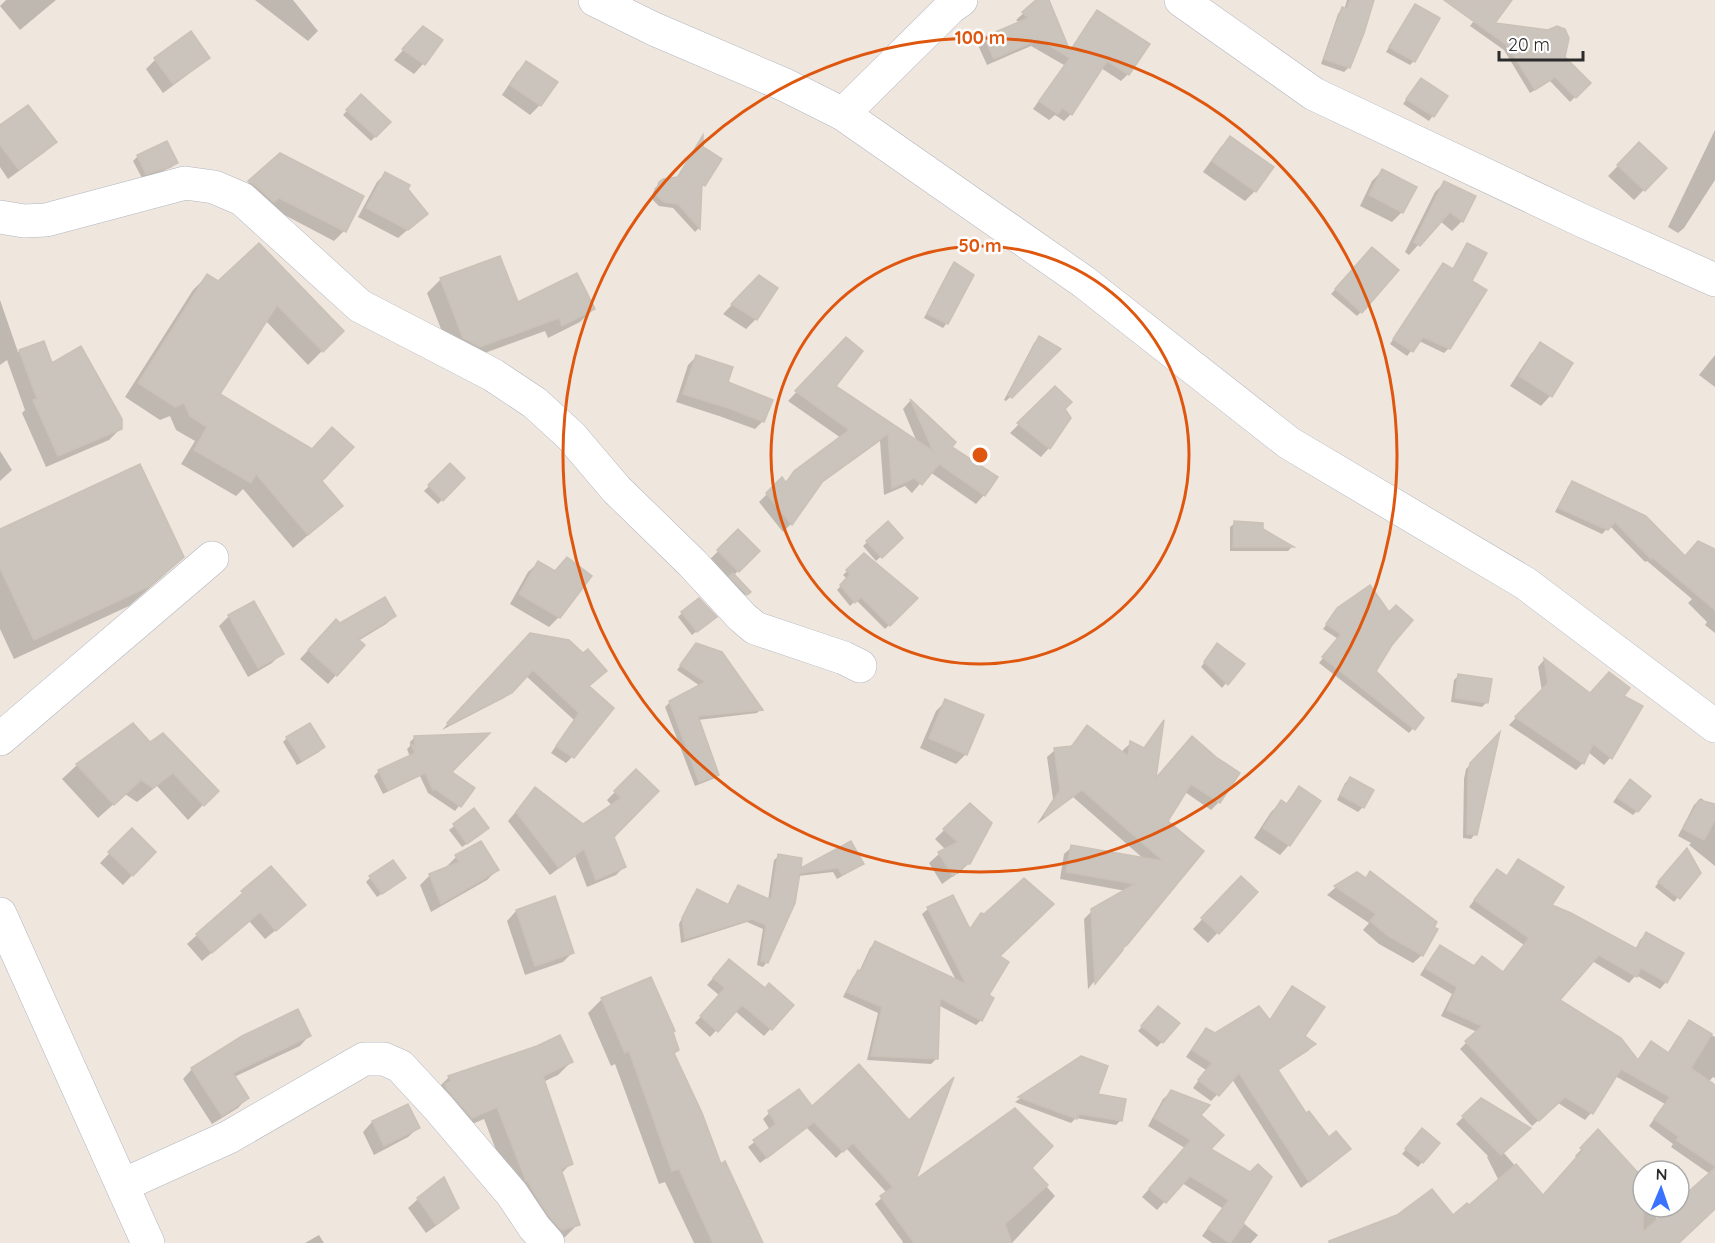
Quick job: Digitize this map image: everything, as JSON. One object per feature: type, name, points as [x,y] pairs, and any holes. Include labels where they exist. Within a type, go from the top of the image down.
[{"type":"street","points":[[595,0],[843,114],[1084,282],[1289,442],[1525,583],[1715,726]]},
{"type":"street","points":[[843,114],[951,7],[961,0]]},
{"type":"street","points":[[1181,0],[1314,94],[1583,221],[1715,280]]},
{"type":"street","points":[[0,217],[46,220],[185,183],[214,187],[242,199],[360,306],[493,375],[535,403],[571,436],[615,489],[692,562],[742,617],[755,628],[860,666]]},
{"type":"street","points":[[0,739],[212,558]]},
{"type":"street","points":[[0,914],[148,1243]]},
{"type":"street","points":[[123,1185],[229,1137],[364,1059],[384,1059],[400,1066],[438,1107],[512,1194],[534,1227],[548,1243]]},
{"type":"building","points":[[1036,0],[1049,0],[1070,51],[1097,10],[1150,44],[1129,75],[1107,61],[1072,115],[1062,108],[1058,114],[1039,101],[1070,58],[1039,39],[994,59],[984,37],[1028,18],[1022,12]]},
{"type":"building","points":[[1350,0],[1374,0],[1350,68],[1324,59],[1342,7],[1347,9]]},
{"type":"building","points":[[1444,0],[1512,0],[1495,23],[1548,30],[1557,26],[1565,29],[1569,38],[1565,57],[1591,83],[1576,98],[1555,77],[1535,90],[1508,46]]},
{"type":"building","points":[[1415,4],[1440,18],[1415,62],[1389,47]]},
{"type":"building","points":[[423,26],[443,40],[425,65],[402,49]]},
{"type":"building","points":[[191,31],[210,58],[173,84],[154,58]]},
{"type":"building","points":[[526,61],[558,82],[541,106],[510,85]]},
{"type":"building","points":[[1421,78],[1448,96],[1434,117],[1406,99]]},
{"type":"building","points":[[361,94],[391,122],[376,137],[346,110]]},
{"type":"building","points":[[28,105],[57,142],[19,170],[0,145],[0,125]]},
{"type":"building","points":[[703,135],[703,147],[722,159],[705,186],[702,184],[700,229],[678,204],[664,202],[657,196],[656,191],[659,182],[663,179],[678,177]]},
{"type":"building","points":[[1230,136],[1274,167],[1256,192],[1212,161]]},
{"type":"building","points":[[167,141],[178,163],[146,174],[137,155]]},
{"type":"building","points":[[1639,142],[1667,168],[1645,191],[1617,165]]},
{"type":"building","points":[[280,153],[364,196],[346,232],[279,198],[274,202],[248,181]]},
{"type":"building","points":[[1382,169],[1417,187],[1403,213],[1369,195]]},
{"type":"building","points":[[385,172],[410,185],[408,189],[428,214],[408,230],[366,208]]},
{"type":"building","points":[[1444,181],[1476,196],[1463,222],[1450,212],[1420,246],[1414,242]]},
{"type":"building","points":[[259,243],[344,331],[323,352],[277,305],[220,394],[312,449],[332,427],[354,447],[322,481],[343,506],[308,535],[256,474],[251,483],[194,450],[207,427],[190,416],[184,403],[175,407],[138,383],[207,274],[218,281]]},
{"type":"building","points":[[1467,243],[1487,253],[1472,281],[1487,290],[1450,349],[1423,337],[1413,352],[1393,339],[1443,263],[1453,269]]},
{"type":"building","points":[[1372,247],[1399,270],[1362,313],[1335,289]]},
{"type":"building","points":[[500,256],[518,302],[577,273],[595,309],[562,326],[559,318],[480,347],[463,338],[440,278]]},
{"type":"building","points":[[954,262],[974,275],[948,324],[927,314]]},
{"type":"building","points":[[759,275],[778,288],[757,320],[731,304]]},
{"type":"building","points":[[1039,336],[1061,349],[1012,398],[1008,395]]},
{"type":"building","points":[[846,337],[863,351],[836,386],[933,451],[910,399],[956,442],[952,447],[998,477],[985,496],[939,464],[922,485],[914,478],[892,488],[888,434],[823,481],[792,525],[766,493],[782,477],[786,483],[794,471],[849,430],[795,391]]},
{"type":"building","points":[[44,341],[52,363],[81,346],[122,419],[122,429],[58,456],[33,400],[37,399],[19,350]]},
{"type":"building","points":[[1540,342],[1573,363],[1552,397],[1519,376]]},
{"type":"building","points":[[696,355],[733,367],[728,382],[773,400],[764,422],[683,394]]},
{"type":"building","points":[[1055,386],[1072,402],[1065,409],[1071,418],[1050,449],[1017,423]]},
{"type":"building","points":[[450,463],[465,478],[443,501],[428,485]]},
{"type":"building","points":[[140,464],[184,557],[150,586],[34,640],[0,568],[0,529]]},
{"type":"building","points":[[1572,481],[1646,516],[1685,556],[1698,541],[1715,549],[1715,610],[1652,557],[1651,559],[1615,522],[1608,530],[1558,508]]},
{"type":"building","points":[[888,521],[903,538],[882,558],[866,541]]},
{"type":"building","points":[[1234,521],[1263,523],[1263,529],[1294,547],[1233,547]]},
{"type":"building","points":[[738,529],[760,551],[739,572],[717,550]]},
{"type":"building","points":[[864,553],[918,598],[890,626],[861,597],[855,603],[840,585],[850,574],[846,570]]},
{"type":"building","points":[[567,557],[592,576],[560,618],[519,594],[538,561],[555,571]]},
{"type":"building","points":[[733,573],[751,592],[747,595],[729,576]]},
{"type":"building","points":[[1370,585],[1389,612],[1396,605],[1413,620],[1392,645],[1376,671],[1424,718],[1415,730],[1322,657],[1341,634],[1326,624],[1337,608]]},
{"type":"building","points":[[385,597],[396,616],[358,639],[365,645],[337,676],[308,650],[336,619],[340,623]]},
{"type":"building","points":[[699,598],[717,617],[697,632],[681,612]]},
{"type":"building","points":[[254,601],[284,654],[258,668],[228,615]]},
{"type":"building","points":[[530,633],[569,640],[583,653],[588,649],[607,671],[589,686],[614,708],[574,758],[556,746],[579,713],[533,670],[512,693],[449,725],[447,723]]},
{"type":"building","points":[[696,643],[722,652],[763,710],[698,716],[719,775],[699,782],[669,701],[705,682],[680,665]]},
{"type":"building","points":[[1217,643],[1245,664],[1228,685],[1204,662]]},
{"type":"building","points":[[1544,658],[1590,693],[1609,672],[1630,688],[1624,696],[1643,706],[1612,759],[1593,744],[1584,764],[1515,717],[1548,683]]},
{"type":"building","points":[[1458,674],[1492,679],[1488,703],[1455,698]]},
{"type":"building","points":[[945,699],[984,715],[967,755],[929,738]]},
{"type":"building","points":[[1164,720],[1156,778],[1192,736],[1216,757],[1240,773],[1220,803],[1191,784],[1168,821],[1204,851],[1095,984],[1091,909],[1135,884],[1066,872],[1071,845],[1163,861],[1082,790],[1045,817],[1044,815],[1060,790],[1054,748],[1072,746],[1087,725],[1128,756],[1130,741],[1144,748]]},
{"type":"building","points":[[133,723],[150,742],[163,733],[219,791],[204,806],[173,773],[153,788],[141,780],[114,805],[76,764]]},
{"type":"building","points":[[310,723],[325,747],[302,761],[286,737]]},
{"type":"building","points":[[1500,732],[1477,835],[1467,834],[1470,763]]},
{"type":"building","points":[[490,733],[452,772],[475,788],[461,807],[435,789],[433,790],[425,773],[388,790],[378,770],[415,753],[411,744],[415,746],[414,736]]},
{"type":"building","points":[[636,769],[659,791],[614,837],[626,867],[596,880],[584,849],[559,868],[516,812],[535,787],[583,824],[621,798],[614,791]]},
{"type":"building","points":[[1350,777],[1374,790],[1364,808],[1340,795]]},
{"type":"building","points":[[1630,779],[1651,796],[1638,812],[1617,797]]},
{"type":"building","points":[[1299,786],[1321,801],[1290,846],[1263,828],[1281,800],[1287,804]]},
{"type":"building","points":[[1699,800],[1715,804],[1715,820],[1704,840],[1683,829]]},
{"type":"building","points":[[970,803],[992,823],[970,864],[953,876],[938,852],[958,842],[943,829]]},
{"type":"building","points":[[474,808],[489,828],[467,844],[453,824]]},
{"type":"building","points":[[132,828],[156,852],[133,876],[108,852]]},
{"type":"building","points":[[481,841],[499,870],[441,904],[429,874],[459,862],[455,855]]},
{"type":"building","points":[[851,841],[864,864],[842,875],[838,868],[800,873],[795,903],[768,963],[761,961],[766,925],[752,919],[685,939],[682,918],[697,889],[729,905],[738,885],[771,900],[778,854],[802,858],[801,868]]},
{"type":"building","points":[[1687,848],[1701,873],[1680,899],[1658,882]]},
{"type":"building","points":[[1518,859],[1564,887],[1552,905],[1637,949],[1646,932],[1684,953],[1667,983],[1641,968],[1637,977],[1599,955],[1560,1000],[1621,1038],[1638,1060],[1651,1041],[1669,1053],[1689,1020],[1712,1034],[1691,1068],[1715,1085],[1715,1166],[1676,1140],[1679,1137],[1654,1119],[1670,1097],[1621,1069],[1593,1114],[1565,1097],[1539,1121],[1465,1041],[1482,1026],[1447,1010],[1457,987],[1425,968],[1440,945],[1474,966],[1482,956],[1503,972],[1529,938],[1474,900],[1497,869],[1507,876]]},
{"type":"building","points":[[393,860],[406,878],[382,894],[369,876]]},
{"type":"building","points":[[271,866],[306,905],[276,931],[260,912],[212,953],[196,934]]},
{"type":"building","points":[[1370,871],[1437,922],[1434,927],[1438,929],[1423,956],[1388,936],[1370,921],[1376,914],[1334,886],[1357,872],[1366,878]]},
{"type":"building","points":[[1241,876],[1258,892],[1219,934],[1201,918]]},
{"type":"building","points":[[1024,878],[1054,904],[1000,956],[1009,962],[989,995],[994,998],[982,1021],[940,998],[938,1059],[871,1056],[882,1007],[847,992],[858,970],[861,971],[875,941],[966,984],[927,907],[953,895],[970,929],[981,913],[984,914]]},
{"type":"building","points":[[555,896],[574,953],[535,966],[516,910]]},
{"type":"building","points":[[729,959],[765,988],[769,983],[794,1005],[772,1030],[742,1005],[718,1032],[700,1016],[725,988],[713,978]]},
{"type":"building","points":[[651,977],[675,1031],[673,1032],[679,1050],[674,1053],[702,1113],[721,1164],[725,1161],[763,1243],[713,1243],[679,1169],[672,1171],[629,1051],[625,1053],[601,998]]},
{"type":"building","points":[[1292,986],[1325,1007],[1305,1036],[1316,1044],[1278,1070],[1306,1113],[1309,1111],[1329,1137],[1336,1131],[1351,1149],[1309,1182],[1239,1073],[1219,1096],[1198,1080],[1212,1063],[1192,1050],[1206,1028],[1215,1033],[1259,1006],[1270,1020]]},
{"type":"building","points":[[1158,1006],[1180,1023],[1163,1043],[1141,1026]]},
{"type":"building","points":[[298,1009],[311,1036],[233,1073],[249,1098],[222,1116],[191,1068],[242,1036]]},
{"type":"building","points":[[560,1035],[573,1062],[543,1076],[573,1164],[561,1169],[580,1225],[562,1230],[549,1216],[526,1181],[497,1107],[472,1118],[445,1084],[451,1081],[448,1076],[537,1046]]},
{"type":"building","points":[[1081,1056],[1108,1066],[1098,1094],[1126,1099],[1122,1121],[1079,1114],[1077,1119],[1018,1097]]},
{"type":"building","points":[[859,1064],[909,1120],[954,1077],[916,1179],[1015,1108],[1053,1146],[1032,1168],[1048,1185],[1005,1224],[1012,1243],[914,1243],[880,1196],[893,1187],[853,1143],[843,1152],[814,1122],[767,1158],[753,1140],[776,1124],[768,1111],[799,1089],[812,1106]]},
{"type":"building","points":[[1171,1090],[1210,1105],[1201,1115],[1224,1135],[1211,1149],[1250,1172],[1258,1164],[1272,1177],[1230,1243],[1208,1228],[1229,1200],[1190,1176],[1166,1203],[1149,1189],[1191,1140],[1154,1118]]},
{"type":"building","points":[[1481,1098],[1531,1128],[1501,1155],[1462,1116]]},
{"type":"building","points":[[408,1104],[420,1128],[384,1146],[372,1121]]},
{"type":"building","points":[[1422,1128],[1440,1143],[1423,1163],[1405,1149]]},
{"type":"building","points":[[1598,1129],[1631,1165],[1631,1219],[1643,1219],[1643,1232],[1658,1219],[1691,1219],[1691,1189],[1715,1168],[1715,1209],[1679,1243],[1329,1243],[1329,1241],[1397,1215],[1432,1189],[1453,1215],[1467,1203],[1469,1205],[1516,1164],[1543,1195],[1583,1150],[1580,1148]]},
{"type":"building","points":[[444,1177],[459,1208],[436,1225],[417,1198]]}]
